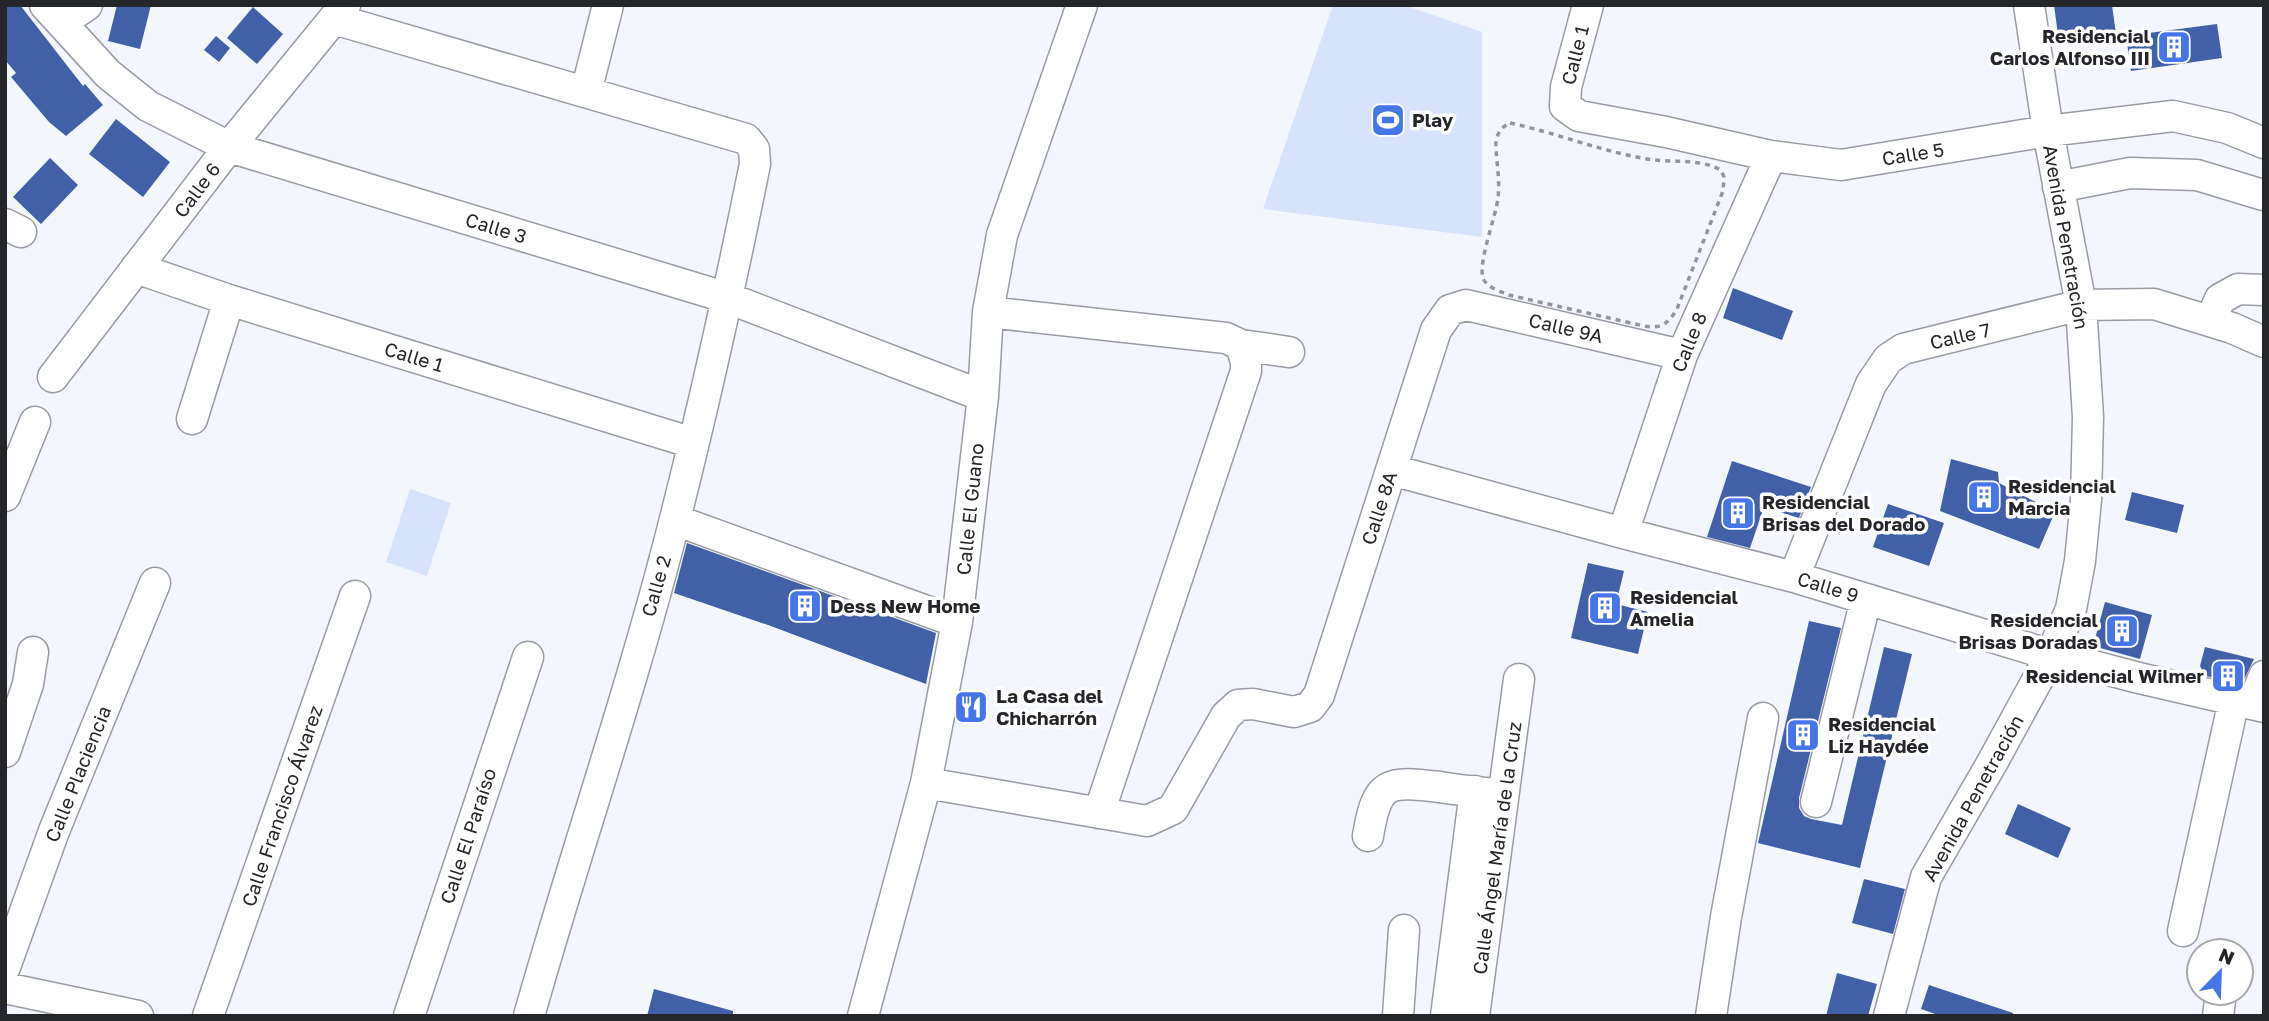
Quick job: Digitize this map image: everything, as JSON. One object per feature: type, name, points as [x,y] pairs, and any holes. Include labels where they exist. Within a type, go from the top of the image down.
[{"type":"street","points":[[53,13],[87,5]]},
{"type":"street","points":[[339,12],[586,92],[608,5]]},
{"type":"street","name":"Calle El Guano","points":[[863,1016],[926,783],[957,622],[983,396],[988,312],[1002,235],[1082,5]]},
{"type":"street","name":"Calle 1","points":[[1565,106],[1566,87],[1588,5]]},
{"type":"street","name":"Avenida Penetración","points":[[1889,1016],[1926,877],[2051,655],[2071,609],[2080,561],[2086,500],[2088,417],[2081,305],[2048,131],[2029,5]]},
{"type":"street","name":"Calle 6","points":[[53,377],[229,147],[339,12]]},
{"type":"street","name":"Calle 3","points":[[53,13],[108,74],[148,106],[229,147],[728,298],[983,396]]},
{"type":"street","name":"Calle 2","points":[[529,1016],[675,520],[728,298],[755,163],[754,149],[746,139],[586,92]]},
{"type":"street","name":"Calle 5","points":[[1565,106],[1579,116],[1771,156],[1842,165],[2048,131],[2173,117],[2227,128],[2264,143]]},
{"type":"street","name":"Calle 8","points":[[1623,533],[1682,355],[1771,156]]},
{"type":"street","points":[[2058,187],[2130,173],[2197,175],[2263,195]]},
{"type":"street","name":"Calle 1","points":[[136,268],[229,300],[693,443]]},
{"type":"street","points":[[2210,321],[2220,299],[2238,289],[2264,290]]},
{"type":"street","points":[[192,419],[229,300]]},
{"type":"street","name":"Calle 7","points":[[1794,577],[1871,384],[1888,359],[1903,349],[2081,305],[2154,304],[2210,321],[2264,342]]},
{"type":"street","name":"Calle 9A","points":[[1450,310],[1466,305],[1682,355]]},
{"type":"street","name":"Calle 8A","points":[[1099,813],[1147,821],[1173,809],[1226,716],[1238,705],[1253,704],[1294,712],[1310,707],[1319,695],[1436,330],[1450,310]]},
{"type":"street","points":[[988,312],[1226,338],[1241,345],[1289,352]]},
{"type":"street","points":[[926,783],[1099,813],[1246,371],[1241,345]]},
{"type":"street","points":[[5,496],[35,422]]},
{"type":"street","name":"Calle 9","points":[[1392,470],[1794,577],[2051,655],[2250,704]]},
{"type":"street","points":[[675,520],[957,622]]},
{"type":"street","name":"Calle Placiencia","points":[[5,967],[54,831],[155,583]]},
{"type":"street","name":"Calle Francisco Álvarez","points":[[208,1016],[355,596]]},
{"type":"street","points":[[1816,802],[1866,598]]},
{"type":"street","points":[[5,751],[28,684],[33,652]]},
{"type":"street","name":"Calle El Paraíso","points":[[409,1016],[528,657]]},
{"type":"street","points":[[2183,931],[2250,704],[2264,676]]},
{"type":"street","name":"Calle Ángel María de la Cruz","points":[[1474,1016],[1489,793],[1519,679]]},
{"type":"street","points":[[1712,1016],[1726,917],[1763,718]]},
{"type":"street","points":[[1368,836],[1377,800],[1391,786],[1400,783],[1416,784],[1489,793],[1446,1016]]},
{"type":"street","points":[[1398,1016],[1404,930]]},
{"type":"street","points":[[5,988],[119,1014]]},
{"type":"path","points":[[1510,123],[1559,135],[1609,151],[1648,159],[1704,164],[1721,170],[1724,177],[1723,191],[1677,309],[1670,321],[1663,326],[1644,326],[1509,295],[1484,281],[1483,263],[1498,197],[1495,141],[1499,131],[1510,123]]},
{"type":"shaded area","name":"Play","points":[[1333,5],[1404,5],[1482,32],[1482,237],[1263,209]]},
{"type":"shaded area","points":[[410,489],[451,503],[427,576],[386,562]]},
{"type":"building","points":[[5,5],[20,5],[83,86],[85,84],[103,105],[66,136],[49,122],[11,77],[16,73],[5,60]]},
{"type":"building","points":[[117,5],[151,5],[140,49],[108,41]]},
{"type":"building","points":[[2054,5],[2112,5],[2116,34],[2059,42]]},
{"type":"building","points":[[253,7],[283,34],[257,64],[227,38]]},
{"type":"building","name":"Residencial Carlos Alfonso III","points":[[2217,24],[2222,58],[2131,71],[2126,36]]},
{"type":"building","points":[[216,36],[230,48],[219,62],[204,50]]},
{"type":"building","points":[[116,119],[170,162],[143,197],[89,154]]},
{"type":"building","points":[[50,158],[78,185],[41,224],[13,197]]},
{"type":"building","points":[[1733,288],[1793,311],[1782,340],[1723,318]]},
{"type":"building","name":"Residencial Marcia","points":[[1951,459],[1998,472],[1999,483],[2055,512],[2039,549],[1940,511]]},
{"type":"building","name":"Residencial Brisas del Dorado","points":[[1732,461],[1811,487],[1799,518],[1764,507],[1750,548],[1707,537]]},
{"type":"building","points":[[2132,492],[2184,505],[2177,533],[2125,520]]},
{"type":"building","points":[[1888,504],[1944,523],[1929,566],[1873,547]]},
{"type":"building","name":"Dess New Home","points":[[687,543],[936,633],[926,684],[674,593]]},
{"type":"building","name":"Residencial Amelia","points":[[1588,563],[1624,571],[1616,604],[1648,612],[1638,654],[1571,638]]},
{"type":"building","name":"Residencial Brisas Doradas","points":[[2105,602],[2152,615],[2140,659],[2093,646]]},
{"type":"building","name":"Residencial Liz Haydée","points":[[1809,621],[1841,628],[1799,798],[1799,808],[1804,816],[1811,819],[1842,825],[1884,647],[1912,654],[1860,868],[1758,843]]},
{"type":"building","name":"Residencial Wilmer","points":[[2205,647],[2254,659],[2242,684],[2206,676],[2200,666]]},
{"type":"building","points":[[2018,804],[2071,828],[2058,858],[2005,834]]},
{"type":"building","points":[[1864,879],[1905,889],[1893,934],[1852,923]]},
{"type":"building","points":[[1837,973],[1877,984],[1868,1016],[1826,1016]]},
{"type":"building","points":[[1929,985],[2013,1013],[2013,1016],[1941,1016],[1921,1009]]},
{"type":"building","points":[[654,989],[733,1011],[733,1016],[647,1016]]},
{"type":"place","name":"Residencial Carlos Alfonso III","points":[[2174,47]]},
{"type":"place","name":"Play","points":[[1388,120]]},
{"type":"place","name":"Residencial Marcia","points":[[1984,497]]},
{"type":"place","name":"Residencial Brisas del Dorado","points":[[1738,513]]},
{"type":"place","name":"Dess New Home","points":[[805,606]]},
{"type":"place","name":"Residencial Amelia","points":[[1605,608]]},
{"type":"place","name":"Residencial Brisas Doradas","points":[[2122,631]]},
{"type":"place","name":"Residencial Wilmer","points":[[2228,676]]},
{"type":"place","name":"La Casa del Chicharrón","points":[[971,707]]},
{"type":"place","name":"Residencial Liz Haydée","points":[[1803,735]]}]
